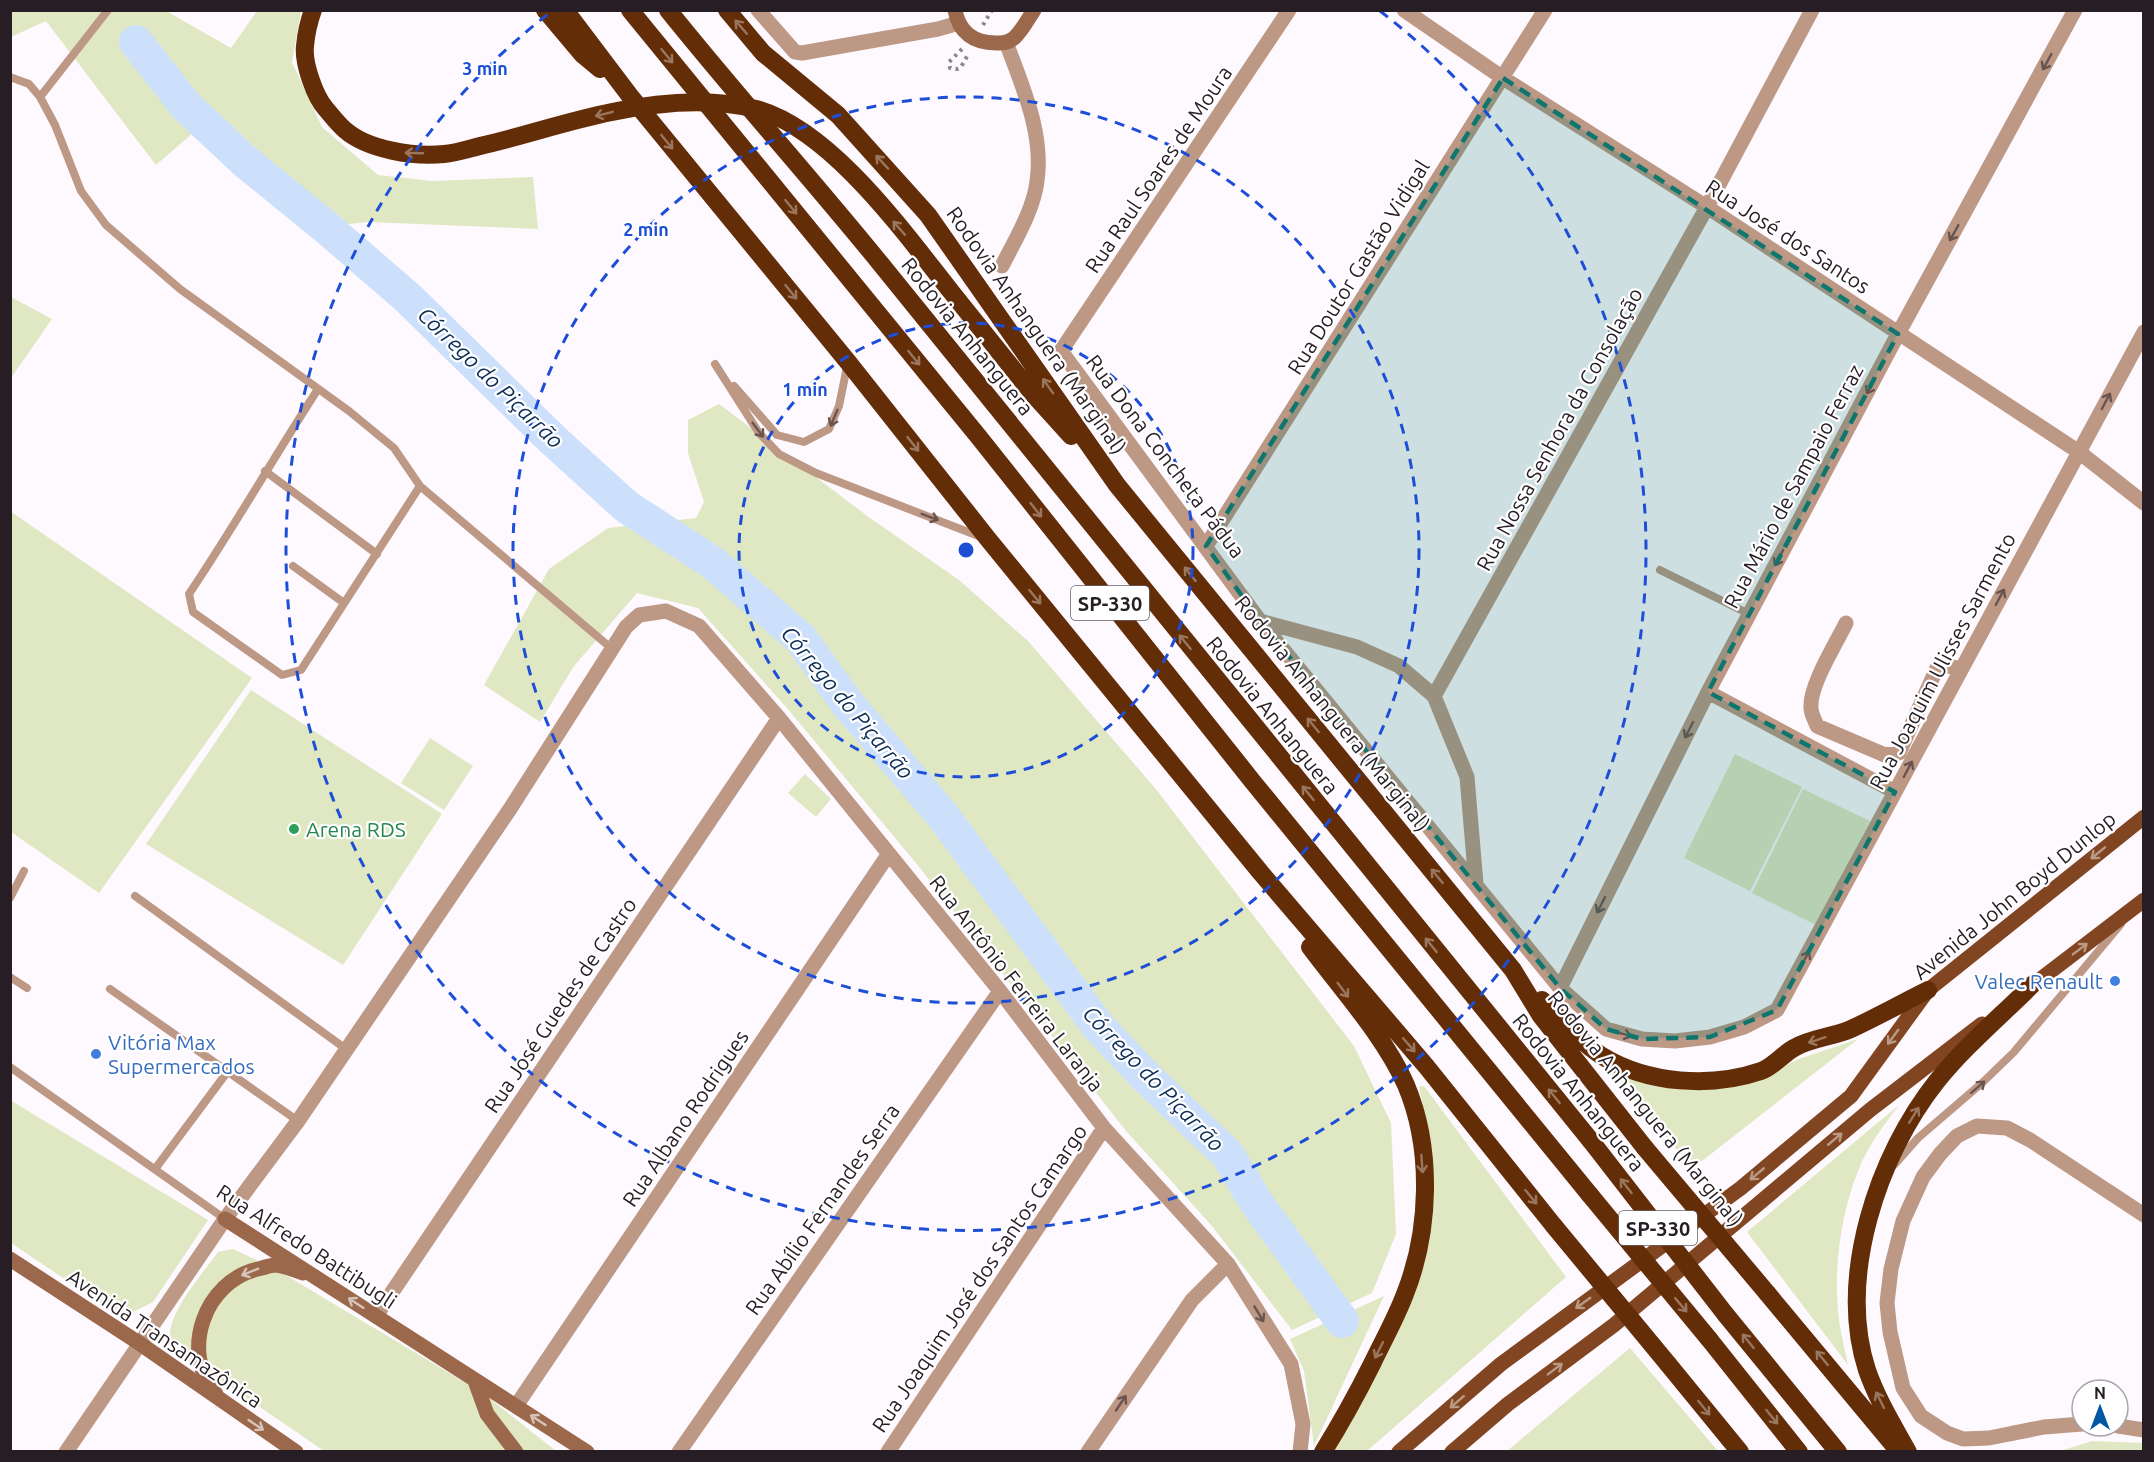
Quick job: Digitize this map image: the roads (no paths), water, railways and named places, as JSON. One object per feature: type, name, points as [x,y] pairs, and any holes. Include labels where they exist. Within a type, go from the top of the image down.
[{"type":"highway","points":[[313,10],[304,48],[310,75],[321,103],[345,130],[370,144],[400,152],[444,154],[509,140],[611,112],[703,100],[755,109],[775,116],[825,148],[847,168],[908,237],[1033,394],[1118,485]]},
{"type":"highway","points":[[545,10],[582,54],[630,96]]},
{"type":"highway","points":[[565,10],[630,96],[848,362],[988,539],[1261,873],[1426,1066],[1740,1452]]},
{"type":"highway","name":"SP-330","points":[[630,10],[970,427],[1260,791],[1799,1452]]},
{"type":"highway","name":"Rodovia Anhanguera","points":[[668,10],[723,79],[855,232],[1591,1141],[1726,1315],[1838,1452]]},
{"type":"highway","name":"Rodovia Anhanguera (Marginal)","points":[[727,10],[763,52],[838,115],[928,215],[1118,485],[1513,970],[1541,1016],[1645,1148],[1899,1452]]},
{"type":"highway","points":[[1261,873],[1281,909],[1390,1054],[1411,1099],[1421,1150],[1423,1213],[1418,1248],[1406,1293],[1362,1383],[1323,1452]]},
{"type":"highway","points":[[1513,970],[1576,1037],[1601,1055],[1638,1072],[1683,1081],[1727,1079],[1763,1071],[1795,1047],[1849,1030],[1928,990]]},
{"type":"highway","points":[[1908,1452],[1872,1385],[1862,1352],[1858,1320],[1858,1285],[1864,1242],[1878,1187],[1895,1146],[1915,1112],[1938,1080],[2033,984]]},
{"type":"main road","name":"Avenida John Boyd Dunlop","points":[[1399,1452],[1501,1364],[1741,1188],[1851,1096],[1928,990],[2144,817]]},
{"type":"main road","points":[[1452,1452],[1508,1404],[1614,1325],[1870,1110],[2140,903]]},
{"type":"street","points":[[758,10],[795,52],[802,53],[938,29],[957,17],[964,32],[974,39],[984,42],[1006,42],[1015,38],[1034,10]]},
{"type":"street","name":"Rua Raul Soares de Moura","points":[[1061,351],[1289,10]]},
{"type":"street","name":"Rua José dos Santos","points":[[1404,10],[1503,78],[1707,207],[2079,453],[2144,502]]},
{"type":"street","name":"Rua Doutor Gastão Vidigal","points":[[1206,546],[1545,10]]},
{"type":"street","name":"Rua Nossa Senhora da Consolação","points":[[1434,696],[1707,207],[1812,10]]},
{"type":"street","name":"Rua Mário de Sampaio Ferraz","points":[[1560,988],[1749,614],[1898,334],[2075,10]]},
{"type":"street","points":[[1002,266],[1022,228],[1037,183],[1039,164],[1037,139],[1030,111],[1006,42]]},
{"type":"street","name":"Rua Joaquim Ulisses Sarmento","points":[[1777,1010],[2144,333]]},
{"type":"street","name":"Rua Dona Concheta Pádua","points":[[1061,351],[1260,621],[1560,988],[1606,1029],[1642,1039],[1675,1041],[1710,1037],[1744,1027],[1777,1010]]},
{"type":"street","name":"Rua Antônio Ferreira Laranja","points":[[611,648],[626,627],[639,615],[666,611],[699,626],[779,718],[1000,991],[1104,1128],[1228,1264],[1291,1364],[1304,1424],[1300,1452]]},
{"type":"street","points":[[1260,621],[1357,647],[1398,666],[1434,696],[1467,777],[1476,884]]},
{"type":"street","points":[[1846,623],[1813,690],[1811,708],[1813,716],[1817,726],[1885,755],[1899,753],[1937,668],[1952,666],[1961,670]]},
{"type":"street","points":[[66,1452],[225,1219],[298,1121],[510,809],[611,648]]},
{"type":"street","points":[[1708,692],[1895,792]]},
{"type":"street","name":"Rua José Guedes de Castro","points":[[376,1316],[779,718]]},
{"type":"street","name":"Rua Albano Rodrigues","points":[[516,1406],[888,855]]},
{"type":"street","name":"Rua Abílio Fernandes Serra","points":[[679,1452],[1000,991]]},
{"type":"street","points":[[2070,1425],[1989,1438],[1964,1439],[1947,1433],[1921,1416],[1903,1388],[1890,1332],[1887,1303],[1891,1269],[1903,1221],[1923,1178],[1940,1154],[1957,1136],[1977,1126],[2007,1128],[2030,1140],[2144,1215]]},
{"type":"street","name":"Rua Joaquim José dos Santos Camargo","points":[[888,1452],[1104,1128]]},
{"type":"street","name":"Rua Alfredo Battibugli","points":[[225,1219],[587,1452]]},
{"type":"street","name":"Avenida Transamazônica","points":[[10,1259],[139,1343],[296,1452]]},
{"type":"street","points":[[1088,1452],[1192,1300],[1228,1264]]},
{"type":"street","points":[[224,1403],[206,1383],[198,1357],[199,1331],[208,1306],[225,1285],[248,1271],[275,1265],[325,1282]]},
{"type":"street","points":[[475,1381],[487,1414],[516,1452]]},
{"type":"lane","points":[[40,97],[108,10]]},
{"type":"lane","points":[[10,77],[28,84],[40,97],[55,125],[81,191],[106,225],[180,289],[349,411],[394,448],[420,486],[611,648]]},
{"type":"lane","points":[[848,362],[839,406],[829,429],[804,441],[777,435],[715,364],[759,433],[779,454],[816,472],[988,539]]},
{"type":"lane","points":[[318,389],[189,594],[193,612],[282,675],[301,670],[420,486]]},
{"type":"lane","points":[[265,471],[377,554]]},
{"type":"lane","points":[[293,566],[344,603]]},
{"type":"lane","points":[[1660,570],[1749,614]]},
{"type":"lane","points":[[10,898],[24,871]]},
{"type":"lane","points":[[135,896],[346,1050]]},
{"type":"lane","points":[[1878,1187],[1918,1138],[2014,1052],[2140,903]]},
{"type":"lane","points":[[10,977],[27,988]]},
{"type":"lane","points":[[110,989],[298,1121]]},
{"type":"lane","name":"Rua Alfredo Battibugli","points":[[10,1067],[225,1219]]},
{"type":"lane","points":[[155,1169],[228,1071]]},
{"type":"waterway","name":"Córrego do Piçarrão","points":[[136,42],[186,106],[247,163],[408,298],[553,440],[627,507],[713,563],[801,639],[847,703],[943,816],[1098,1026],[1146,1077],[1228,1155],[1256,1202],[1342,1321]]},
{"type":"place","name":"Arena RDS","points":[[294,829]]},
{"type":"place","name":"Valec Renault","points":[[2115,981]]},
{"type":"place","name":"Vitória Max Supermercados","points":[[96,1054]]}]
